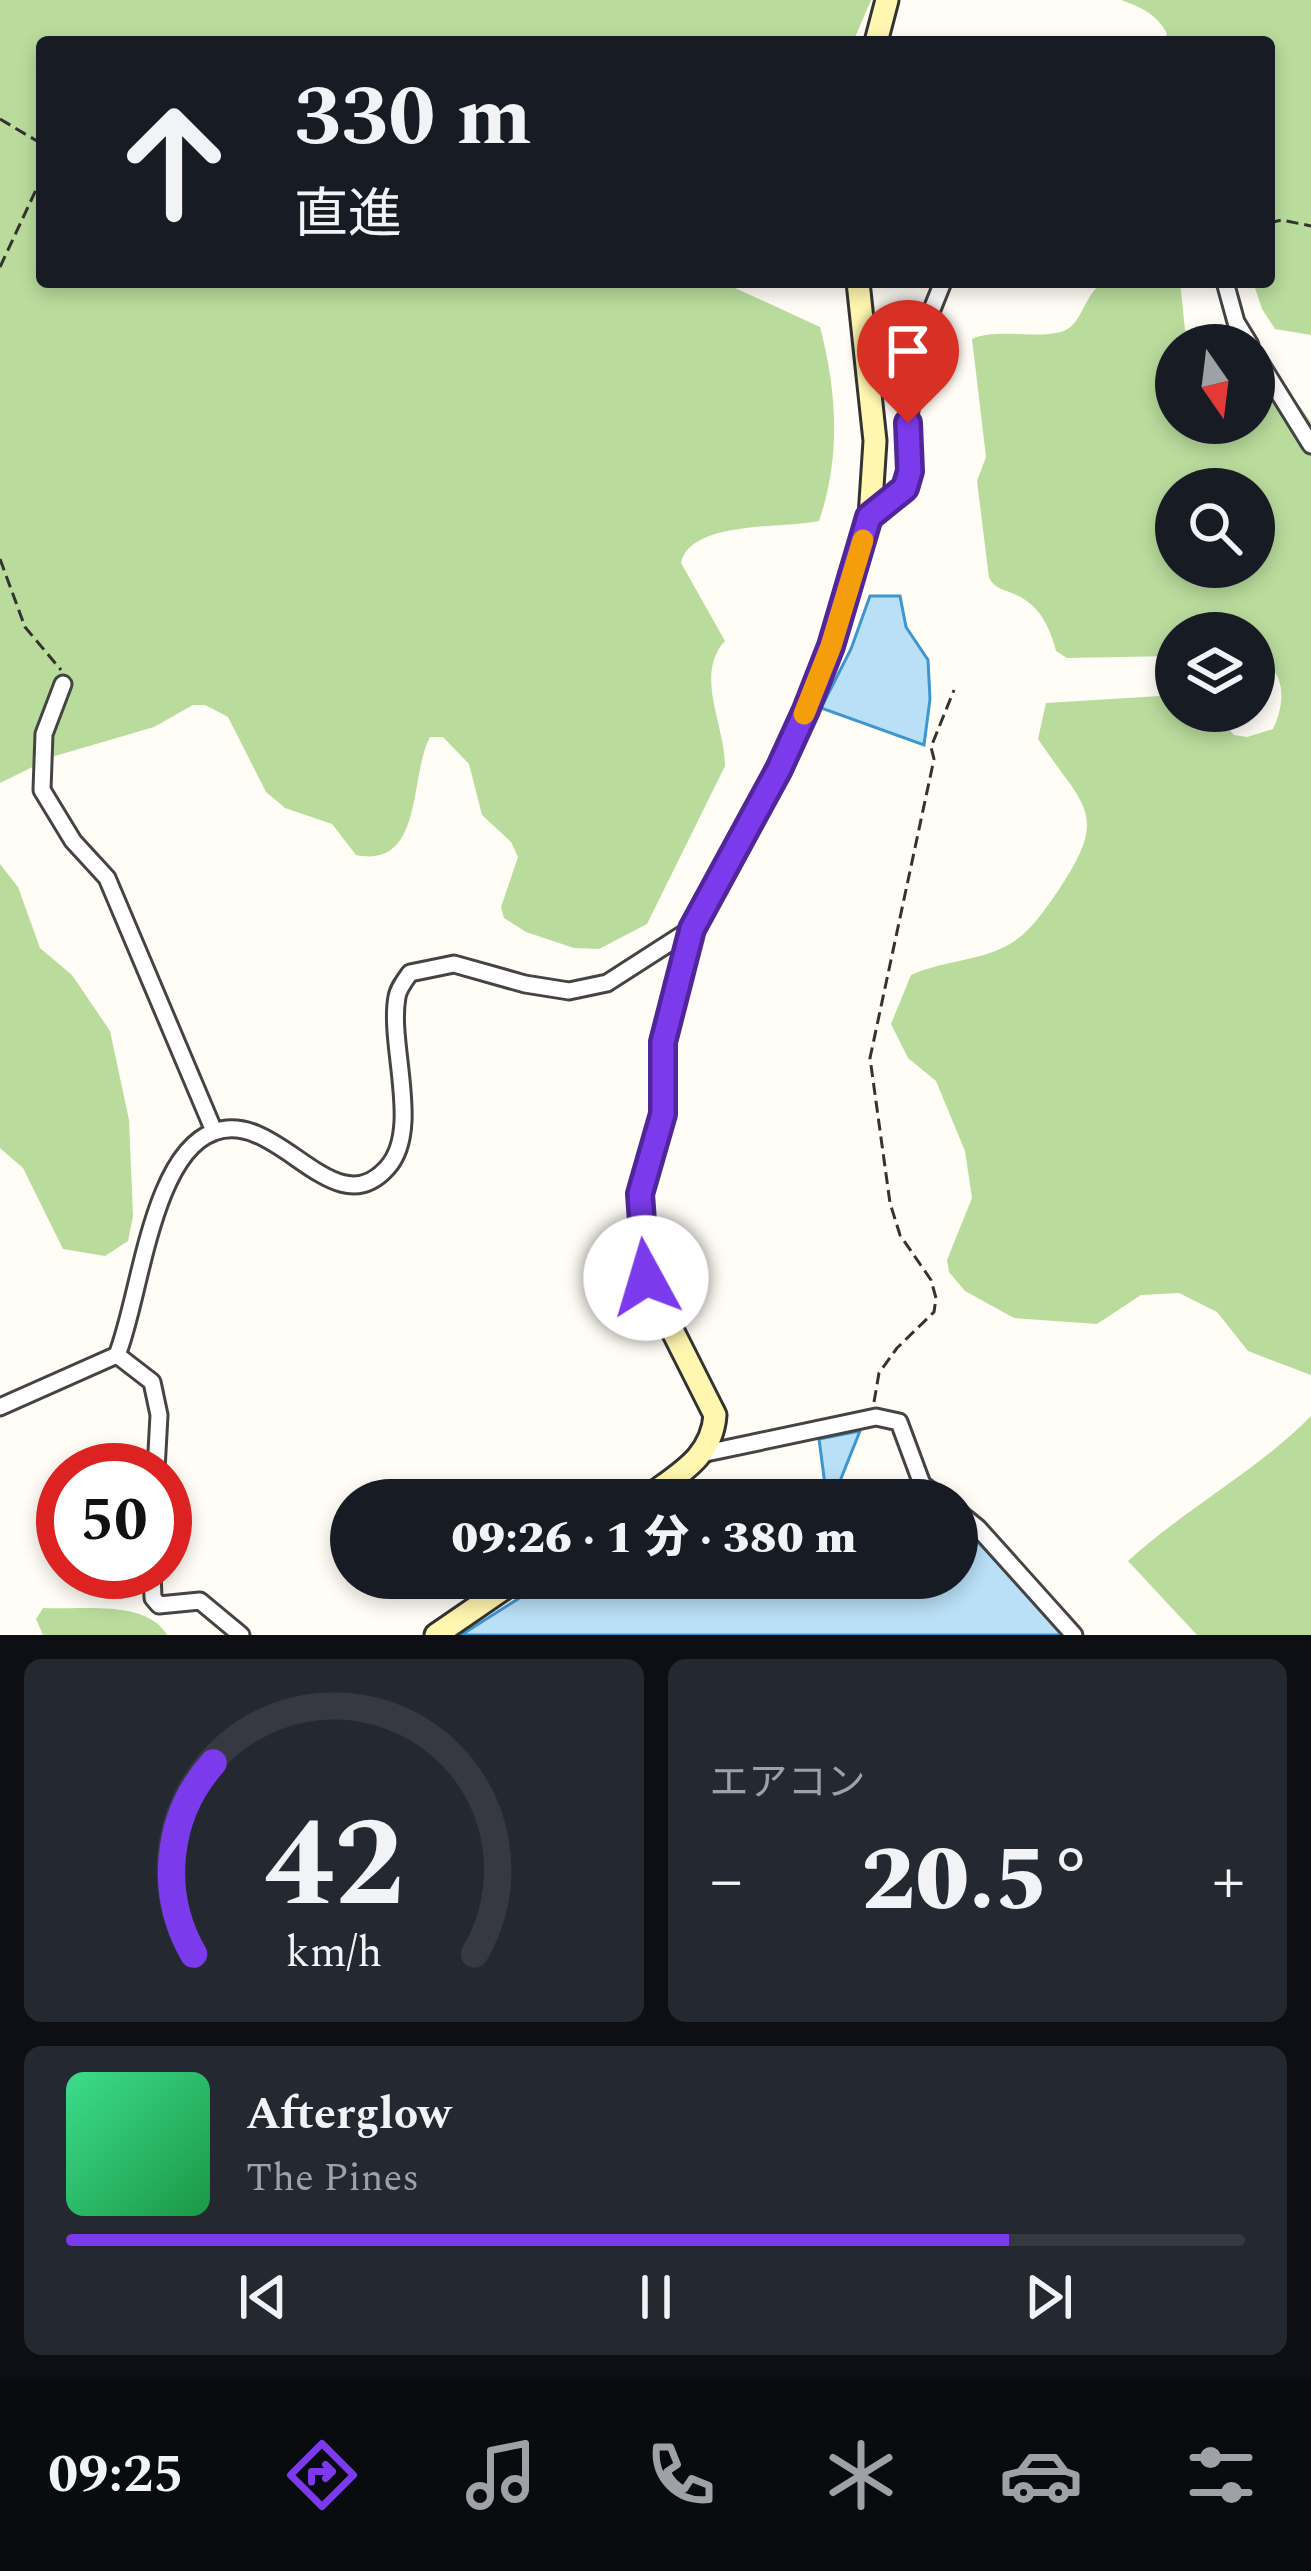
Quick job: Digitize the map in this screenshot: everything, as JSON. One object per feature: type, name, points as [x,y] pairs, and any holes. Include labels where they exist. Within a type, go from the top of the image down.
[{"type":"main road","points":[[877,36],[886,0]]},
{"type":"main road","points":[[672,1479],[706,1453],[714,1435],[715,1415],[662,1316],[646,1278],[640,1240],[640,1194],[663,1114],[663,1042],[692,929],[806,710],[831,646],[869,517],[875,441],[859,288]]},
{"type":"main road","points":[[436,1635],[488,1599]]},
{"type":"street","points":[[869,517],[905,488],[910,471],[908,423],[922,334],[941,288]]},
{"type":"street","points":[[1227,288],[1237,324]]},
{"type":"street","points":[[1275,387],[1311,445]]},
{"type":"street","points":[[63,684],[44,734],[42,790],[51,812],[115,894],[214,1131]]},
{"type":"street","points":[[0,1407],[117,1354],[129,1326],[160,1200],[192,1148],[214,1131],[250,1130],[285,1148],[331,1182],[356,1186],[382,1174],[398,1156],[402,1111],[397,994],[410,973],[454,964],[569,991],[607,983],[692,929]]},
{"type":"street","points":[[117,1354],[152,1382],[159,1415],[157,1443]]},
{"type":"street","points":[[706,1453],[862,1419],[899,1421],[920,1479]]},
{"type":"street","points":[[978,1528],[1074,1635]]},
{"type":"street","points":[[154,1599],[159,1605],[200,1601],[241,1635]]},
{"type":"path","points":[[0,119],[36,140]]},
{"type":"path","points":[[0,267],[36,190]]},
{"type":"path","points":[[1275,222],[1311,226]]},
{"type":"path","points":[[0,559],[26,627],[60,668],[63,684]]},
{"type":"path","points":[[862,1419],[876,1399],[880,1373],[897,1348],[934,1312],[936,1298],[932,1280],[900,1235],[890,1202],[870,1058],[934,759],[931,747],[954,690]]},
{"type":"green space","points":[[0,0],[871,0],[856,36],[36,36],[36,288],[735,288],[820,327],[834,424],[831,473],[819,521],[719,533],[688,549],[681,563],[725,641],[716,654],[711,684],[725,766],[647,924],[599,949],[574,948],[526,932],[504,918],[501,907],[518,857],[511,842],[482,815],[469,764],[443,737],[430,737],[404,834],[378,856],[356,855],[332,824],[285,808],[266,792],[228,717],[205,705],[193,705],[154,727],[55,756],[0,783]]},
{"type":"green space","points":[[1121,0],[1311,0],[1311,335],[1275,329],[1255,288],[1275,288],[1275,36],[1166,36],[1159,22]]},
{"type":"green space","points":[[1096,288],[1181,288],[1184,324],[1155,324],[1155,444],[1275,444],[1275,373],[1311,422],[1311,1375],[1248,1351],[1217,1312],[1179,1293],[1141,1295],[1097,1324],[1014,1318],[965,1291],[949,1272],[947,1260],[972,1198],[965,1151],[936,1081],[908,1058],[891,1024],[911,975],[1016,940],[1042,914],[1074,865],[1087,827],[1085,812],[1038,739],[1046,703],[1155,696],[1155,732],[1232,732],[1247,737],[1275,732],[1281,687],[1275,673],[1275,612],[1155,612],[1155,656],[1067,658],[1056,651],[1037,610],[989,578],[977,481],[986,457],[972,339],[1061,332],[1074,323]]},
{"type":"green space","points":[[0,864],[18,887],[40,948],[72,975],[110,1031],[129,1120],[133,1216],[128,1241],[105,1256],[63,1249],[23,1168],[0,1148]]},
{"type":"green space","points":[[1311,1416],[1311,1635],[1197,1635],[1128,1561]]},
{"type":"green space","points":[[43,1608],[129,1611],[157,1624],[167,1635],[43,1635],[36,1619]]},
{"type":"water","points":[[870,596],[900,596],[906,627],[928,660],[930,699],[924,745],[821,708],[851,649]]},
{"type":"water","points":[[860,1431],[841,1479],[824,1479],[819,1439]]},
{"type":"water","points":[[978,1542],[1065,1635],[461,1635],[518,1599],[978,1599]]},
{"type":"slow traffic","points":[[804,714],[831,646],[863,540]]},
{"type":"route","points":[[646,1278],[640,1194],[663,1114],[663,1042],[692,929],[806,710],[831,646],[869,517],[905,488],[910,471],[908,423]]}]
